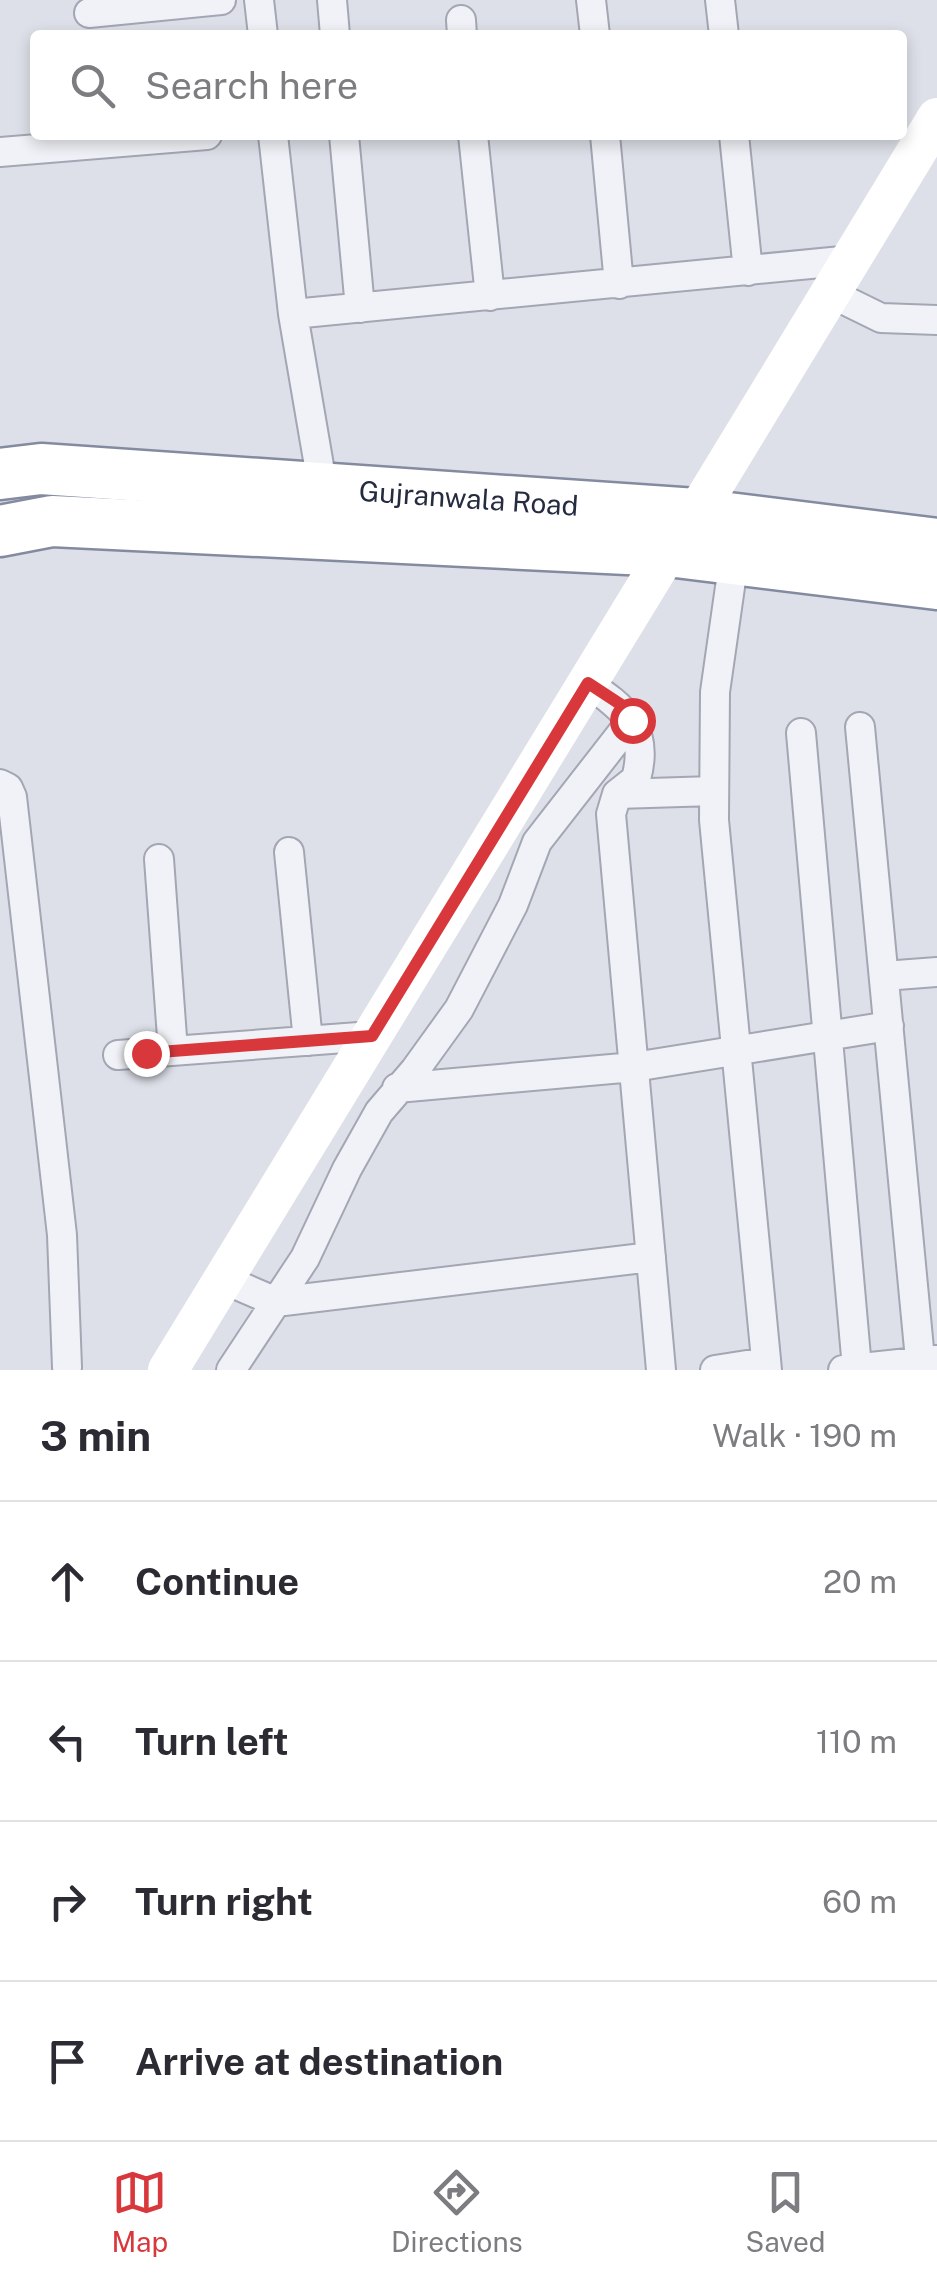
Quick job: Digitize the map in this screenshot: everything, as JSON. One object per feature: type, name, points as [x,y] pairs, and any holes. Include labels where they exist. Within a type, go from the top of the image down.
[{"type":"highway","name":"Gujranwala Road","points":[[0,474],[42,469],[323,488],[682,532],[734,559],[937,584]]},
{"type":"highway","name":"Gujranwala Road","points":[[0,531],[52,522],[682,532],[937,544]]},
{"type":"main road","points":[[168,1370],[852,260],[924,167],[937,118]]},
{"type":"street","points":[[90,13],[221,0]]},
{"type":"street","points":[[259,0],[262,30]]},
{"type":"street","points":[[332,0],[335,30]]},
{"type":"street","points":[[591,0],[594,30]]},
{"type":"street","points":[[720,0],[723,30]]},
{"type":"street","points":[[0,152],[146,140]]},
{"type":"street","points":[[275,140],[293,314],[323,488]]},
{"type":"street","points":[[344,140],[360,308]]},
{"type":"street","points":[[474,140],[490,296]]},
{"type":"street","points":[[605,140],[620,284]]},
{"type":"street","points":[[735,140],[748,271]]},
{"type":"street","points":[[293,314],[852,260]]},
{"type":"street","points":[[832,294],[881,318],[937,320]]},
{"type":"street","points":[[715,1370],[766,1366],[714,792],[715,692],[734,559]]},
{"type":"street","points":[[588,683],[620,704],[632,720],[638,771],[636,778],[617,794],[611,814],[661,1370]]},
{"type":"street","points":[[232,1370],[305,1258],[347,1169],[394,1092],[459,1009],[514,905],[536,842],[632,720]]},
{"type":"street","points":[[800,733],[828,1036],[850,1369],[926,1364],[860,727]]},
{"type":"street","points":[[0,784],[8,788],[12,797],[62,1235],[67,1366]]},
{"type":"street","points":[[617,794],[714,792]]},
{"type":"street","points":[[289,852],[308,1041]]},
{"type":"street","points":[[159,860],[173,1051]]},
{"type":"street","points":[[884,976],[937,972]]},
{"type":"street","points":[[350,1072],[394,1092],[634,1067],[889,1026]]},
{"type":"street","points":[[118,1055],[372,1036]]},
{"type":"street","points":[[223,1279],[274,1301],[651,1257]]},
{"type":"route","points":[[146,1053],[372,1036],[588,683],[620,704],[632,720]]}]
